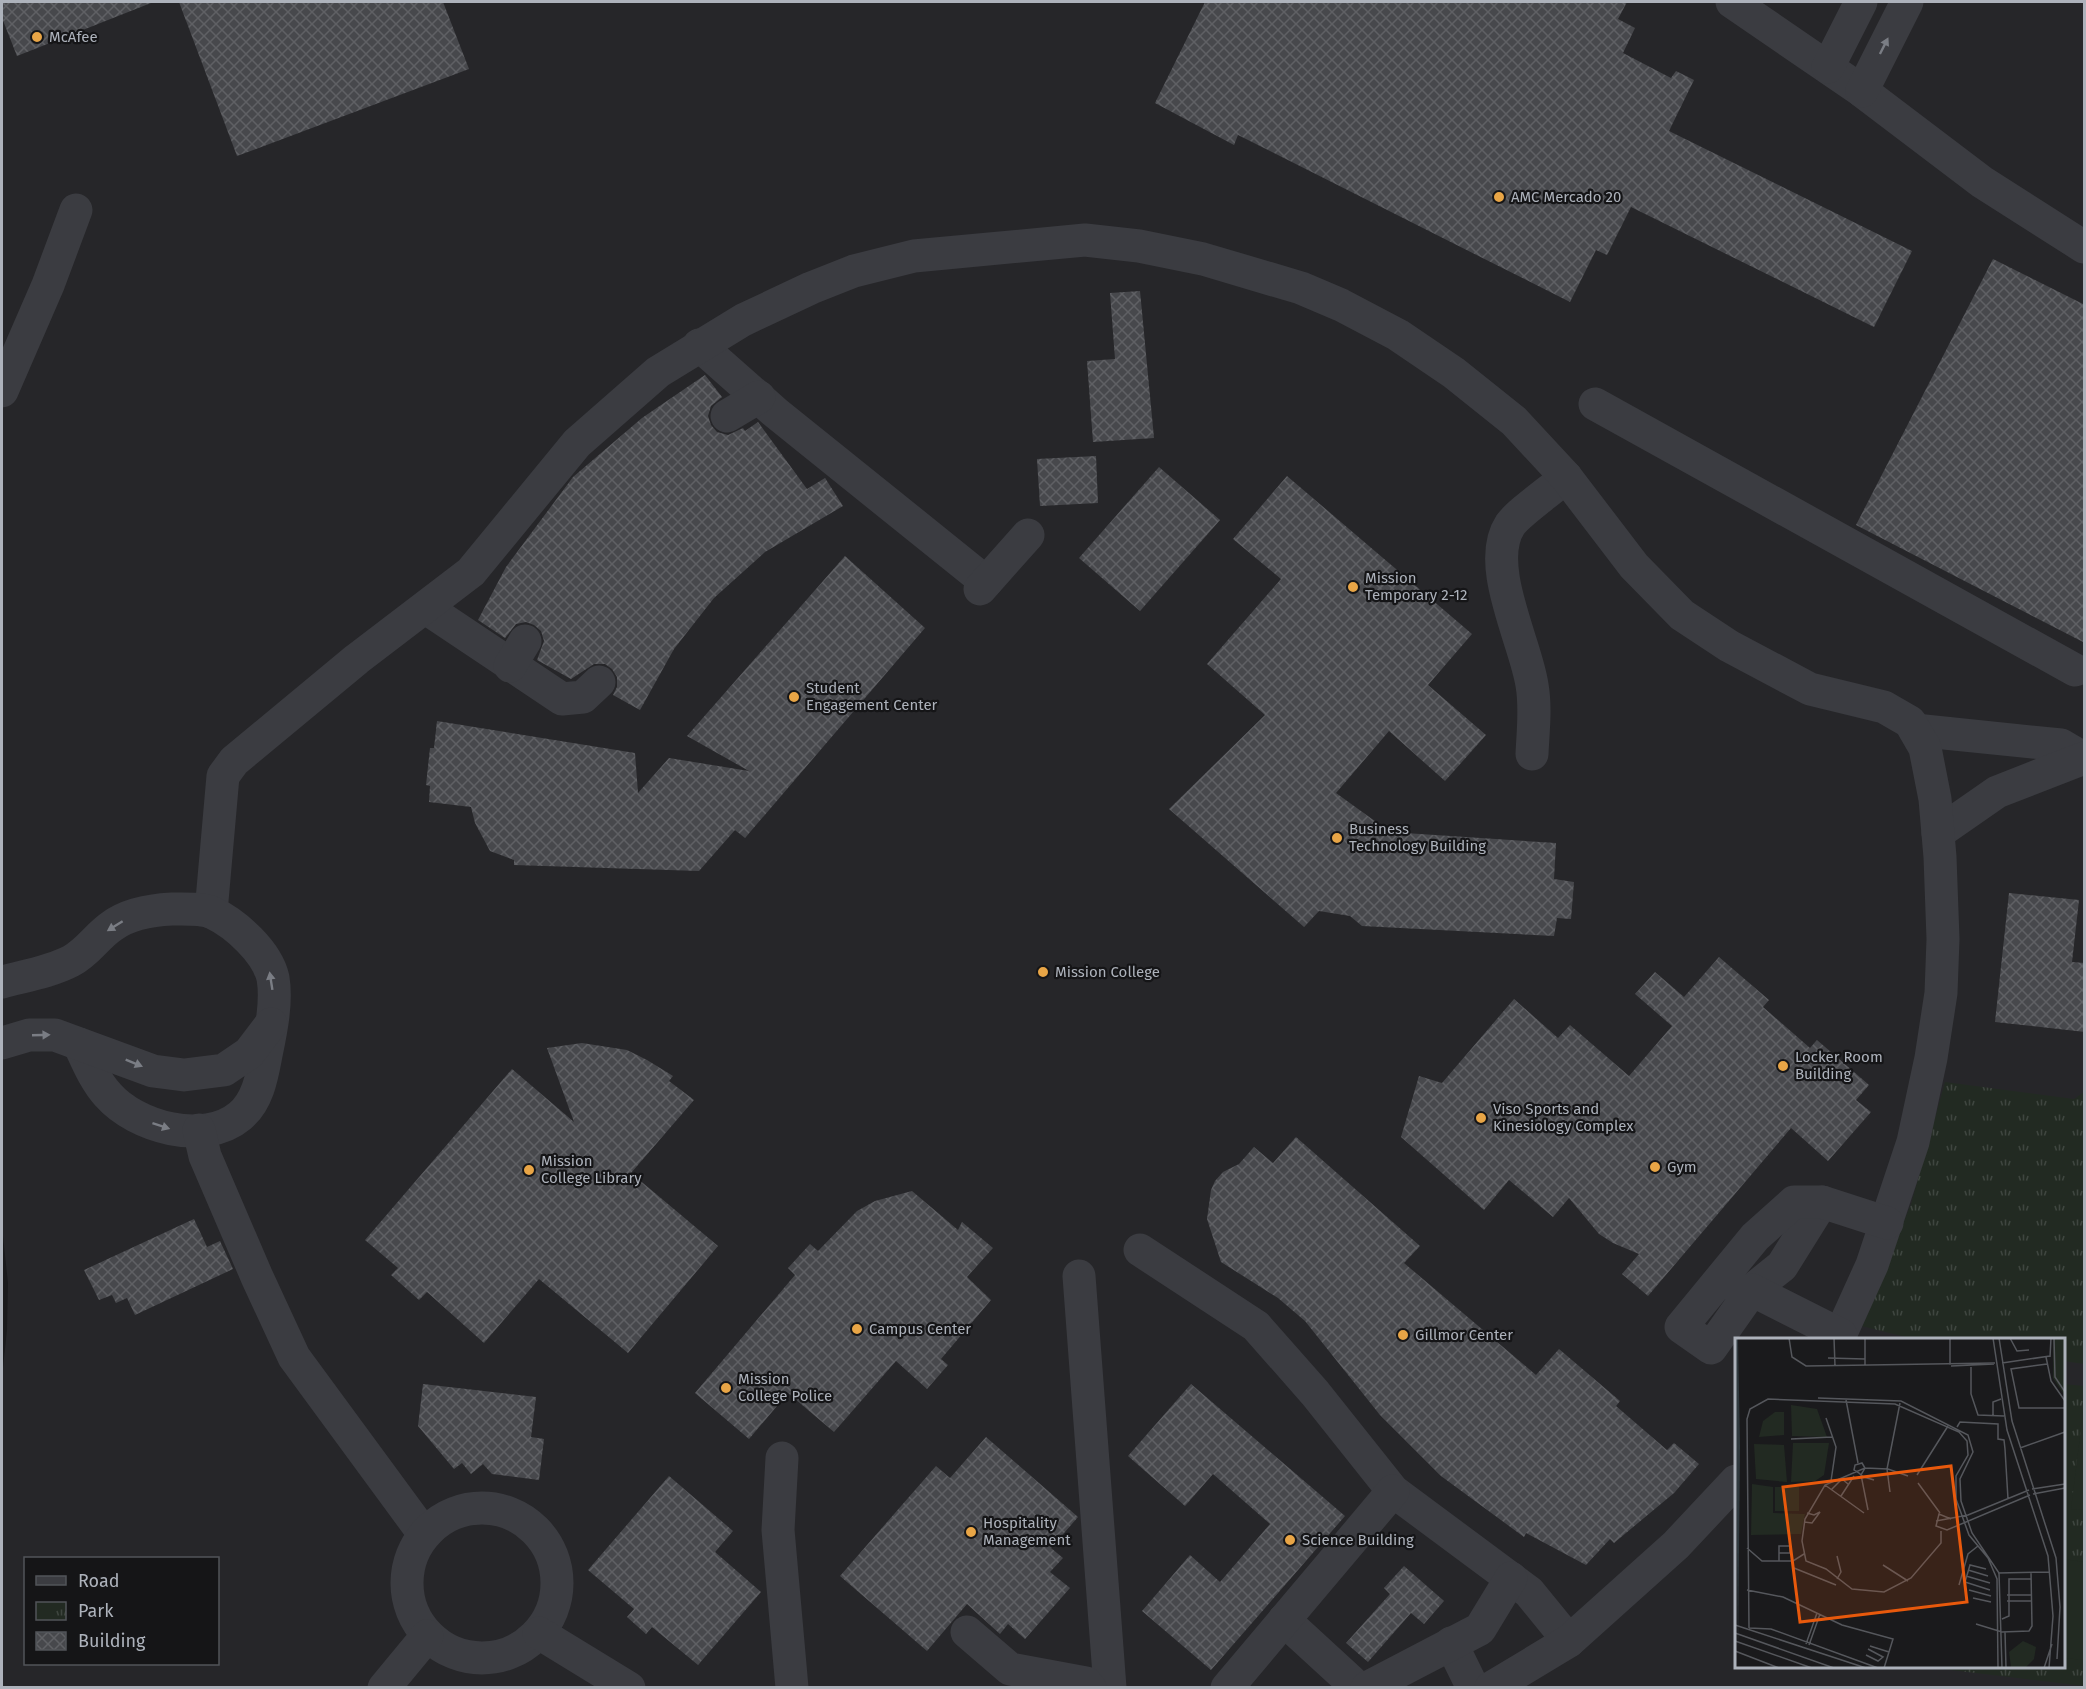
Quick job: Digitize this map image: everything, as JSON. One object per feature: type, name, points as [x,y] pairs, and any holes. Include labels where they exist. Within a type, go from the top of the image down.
[{"type":"lane","points":[[1732,2],[1862,91],[1982,182],[2085,248]]},
{"type":"lane","points":[[1828,67],[1861,2]]},
{"type":"lane","points":[[1862,91],[1907,2]]},
{"type":"lane","points":[[2,391],[48,285],[76,210]]},
{"type":"lane","points":[[211,912],[223,776],[234,761],[320,689],[471,572],[577,443],[658,372],[699,345],[811,288],[854,271],[914,256],[1085,240],[1139,246],[1250,271],[1301,288],[1341,305],[1398,335],[1454,373],[1514,421],[1566,477],[1634,566],[1682,615],[1729,646],[1810,690],[1884,707],[1910,722],[1925,747],[1935,799],[1938,833],[1943,939],[1941,993],[1931,1058],[1912,1142],[1887,1223],[1872,1265],[1839,1337],[1752,1290]]},
{"type":"lane","points":[[699,345],[759,397],[818,458],[983,586],[1028,535]]},
{"type":"lane","points":[[726,416],[759,397]]},
{"type":"lane","points":[[1595,405],[2075,670]]},
{"type":"lane","points":[[1532,754],[1534,711],[1532,683],[1504,589],[1504,548],[1510,525],[1566,477]]},
{"type":"lane","points":[[426,608],[517,653],[562,699],[583,697],[599,682]]},
{"type":"lane","points":[[1915,730],[2061,745],[2084,758]]},
{"type":"lane","points":[[1938,833],[1997,792],[2084,758]]},
{"type":"lane","points":[[2,982],[70,962],[90,948],[112,926],[139,914],[172,909],[211,912],[238,930],[260,953],[273,978],[272,1022],[263,1072],[255,1097],[240,1116],[220,1125],[199,1130],[170,1130],[134,1116],[118,1106],[96,1079],[79,1044]]},
{"type":"lane","points":[[2,1043],[28,1035],[55,1035],[153,1071],[194,1074],[224,1070],[249,1053],[272,1022]]},
{"type":"lane","points":[[199,1130],[210,1167],[294,1357],[424,1534]]},
{"type":"lane","points":[[1822,1202],[1782,1266],[1752,1290],[1711,1348],[1681,1326],[1755,1237],[1794,1202],[1822,1202],[1887,1223]]},
{"type":"lane","points":[[1140,1250],[1256,1326],[1315,1393],[1393,1491],[1529,1592],[1569,1641]]},
{"type":"lane","points":[[1079,1276],[1110,1688]]},
{"type":"lane","points":[[782,1458],[777,1530],[792,1688]]},
{"type":"lane","points":[[1451,1643],[1491,1686],[1569,1641],[1676,1545],[1735,1482]]},
{"type":"lane","points":[[1227,1688],[1393,1491]]},
{"type":"lane","points":[[486,1508],[509,1513],[530,1524],[546,1542],[556,1573],[558,1589],[552,1612],[539,1633],[520,1649],[496,1658],[471,1658],[447,1651],[427,1636],[414,1618],[407,1597],[406,1574],[412,1553],[424,1534],[441,1518],[463,1510],[486,1508]]},
{"type":"lane","points":[[1367,1688],[1480,1629],[1511,1578]]},
{"type":"lane","points":[[1284,1620],[1358,1688]]},
{"type":"lane","points":[[967,1632],[1010,1669],[1086,1683],[1090,1688]]},
{"type":"lane","points":[[539,1633],[629,1688]]},
{"type":"lane","points":[[384,1688],[427,1636]]},
{"type":"shaded area","name":"Mission College","points":[[2,2],[2084,2],[2084,1687],[2,1688],[2,1377],[7,1330],[8,1283],[2,1227]]},
{"type":"green space","points":[[1945,1082],[2074,1099],[2084,1092],[2084,1364],[2065,1361],[2065,1338],[1910,1338],[1861,1326],[1911,1204]]},
{"type":"green space","points":[[2065,1384],[2084,1386],[2084,1686],[1934,1668],[2065,1668]]},
{"type":"green space","points":[[2084,1412],[2084,1510],[2071,1509]]},
{"type":"green space","points":[[2065,1559],[2084,1562],[2084,1660],[2065,1658]]},
{"type":"building","name":"McAfee","points":[[2,2],[151,3],[17,56],[2,18]]},
{"type":"building","points":[[179,2],[443,2],[469,69],[237,156]]},
{"type":"building","name":"AMC Mercado 20","points":[[1205,2],[1627,2],[1618,19],[1635,28],[1623,53],[1671,78],[1676,71],[1694,80],[1669,131],[1912,251],[1874,327],[1631,207],[1607,255],[1596,250],[1570,302],[1238,135],[1234,145],[1155,103]]},
{"type":"building","points":[[1993,259],[2085,305],[2085,643],[1856,525]]},
{"type":"building","points":[[1140,291],[1154,438],[1093,442],[1087,361],[1115,359],[1110,293]]},
{"type":"building","points":[[705,375],[722,397],[711,406],[708,416],[717,432],[728,435],[743,428],[745,431],[758,422],[807,489],[825,478],[843,506],[765,552],[714,598],[674,649],[640,710],[613,695],[617,687],[617,677],[605,664],[594,664],[571,679],[537,660],[544,641],[541,631],[534,625],[526,622],[516,624],[505,638],[478,620],[506,567],[573,477],[642,418]]},
{"type":"building","points":[[1096,456],[1098,503],[1040,506],[1037,459]]},
{"type":"building","points":[[1159,467],[1220,520],[1140,611],[1079,558]]},
{"type":"building","points":[[1287,476],[1472,634],[1428,685],[1486,735],[1445,781],[1389,731],[1336,793],[1390,832],[1556,843],[1554,879],[1574,882],[1571,919],[1557,918],[1554,936],[1362,926],[1350,916],[1319,911],[1304,927],[1169,809],[1265,715],[1207,664],[1281,579],[1233,539]]},
{"type":"building","name":"Student Engagement Center","points":[[845,556],[925,628],[745,838],[735,830],[699,871],[514,865],[514,860],[490,851],[475,823],[471,807],[429,802],[430,786],[426,785],[430,748],[434,748],[437,721],[635,753],[638,793],[669,758],[749,771],[687,736]]},
{"type":"building","points":[[2009,893],[2079,900],[2072,962],[2085,963],[2085,1032],[1995,1022]]},
{"type":"building","points":[[1719,957],[1769,1000],[1763,1007],[1810,1048],[1817,1040],[1869,1085],[1856,1100],[1871,1112],[1828,1161],[1791,1128],[1648,1296],[1622,1274],[1639,1254],[1599,1234],[1569,1198],[1553,1217],[1509,1180],[1484,1210],[1401,1137],[1419,1076],[1442,1083],[1514,999],[1558,1038],[1570,1025],[1629,1076],[1672,1026],[1635,994],[1655,972],[1684,997]]},
{"type":"building","name":"Mission College Library","points":[[582,1043],[627,1050],[647,1060],[673,1076],[669,1081],[694,1100],[631,1173],[718,1246],[628,1353],[539,1279],[484,1343],[427,1292],[419,1300],[391,1275],[398,1268],[365,1240],[512,1069],[574,1122],[547,1048]]},
{"type":"building","name":"Gillmor Center","points":[[1296,1137],[1420,1246],[1404,1263],[1536,1375],[1559,1349],[1620,1401],[1616,1406],[1667,1450],[1674,1443],[1699,1464],[1674,1493],[1614,1543],[1610,1539],[1586,1565],[1526,1533],[1524,1537],[1441,1476],[1380,1415],[1305,1321],[1278,1298],[1221,1262],[1207,1219],[1211,1190],[1215,1181],[1223,1172],[1239,1164],[1254,1147],[1273,1163]]},
{"type":"building","name":"Campus Center","points":[[912,1191],[958,1230],[962,1222],[993,1248],[967,1277],[991,1300],[941,1359],[948,1365],[927,1389],[896,1361],[834,1432],[788,1393],[749,1439],[695,1393],[795,1275],[788,1268],[810,1244],[818,1251],[857,1211],[875,1201]]},
{"type":"building","points":[[194,1219],[207,1247],[220,1241],[233,1269],[135,1315],[127,1298],[116,1303],[112,1295],[99,1300],[84,1270]]},
{"type":"building","points":[[423,1384],[536,1397],[531,1437],[544,1439],[539,1480],[492,1474],[483,1464],[471,1474],[462,1463],[454,1469],[418,1426]]},
{"type":"building","name":"Science Building","points":[[1191,1384],[1345,1516],[1211,1670],[1142,1611],[1190,1555],[1220,1582],[1270,1524],[1213,1474],[1185,1506],[1128,1456]]},
{"type":"building","name":"Hospitality Management","points":[[986,1437],[1078,1517],[1051,1548],[1063,1558],[1050,1572],[1070,1588],[1025,1639],[1008,1624],[1000,1634],[967,1604],[927,1651],[840,1576],[936,1466],[950,1478]]},
{"type":"building","points":[[669,1476],[733,1531],[715,1552],[761,1592],[698,1665],[652,1627],[646,1634],[627,1617],[634,1609],[588,1570]]},
{"type":"building","points":[[1404,1566],[1444,1601],[1424,1624],[1411,1613],[1368,1662],[1346,1643],[1390,1594],[1384,1588]]},
{"type":"place","name":"McAfee","points":[[37,37]]},
{"type":"place","name":"AMC Mercado 20","points":[[1499,197]]},
{"type":"place","name":"Mission Temporary 2-12","points":[[1353,587]]},
{"type":"place","name":"Student Engagement Center","points":[[794,697]]},
{"type":"place","name":"Business Technology Building","points":[[1337,838]]},
{"type":"place","name":"Mission College","points":[[1043,972]]},
{"type":"place","name":"Locker Room Building","points":[[1783,1066]]},
{"type":"place","name":"Viso Sports and Kinesiology Complex","points":[[1481,1118]]},
{"type":"place","name":"Gym","points":[[1655,1167]]},
{"type":"place","name":"Mission College Library","points":[[529,1170]]},
{"type":"place","name":"Campus Center","points":[[857,1329]]},
{"type":"place","name":"Gillmor Center","points":[[1403,1335]]},
{"type":"place","name":"Mission College Police","points":[[726,1388]]},
{"type":"place","name":"Hospitality Management","points":[[971,1532]]},
{"type":"place","name":"Science Building","points":[[1290,1540]]}]
